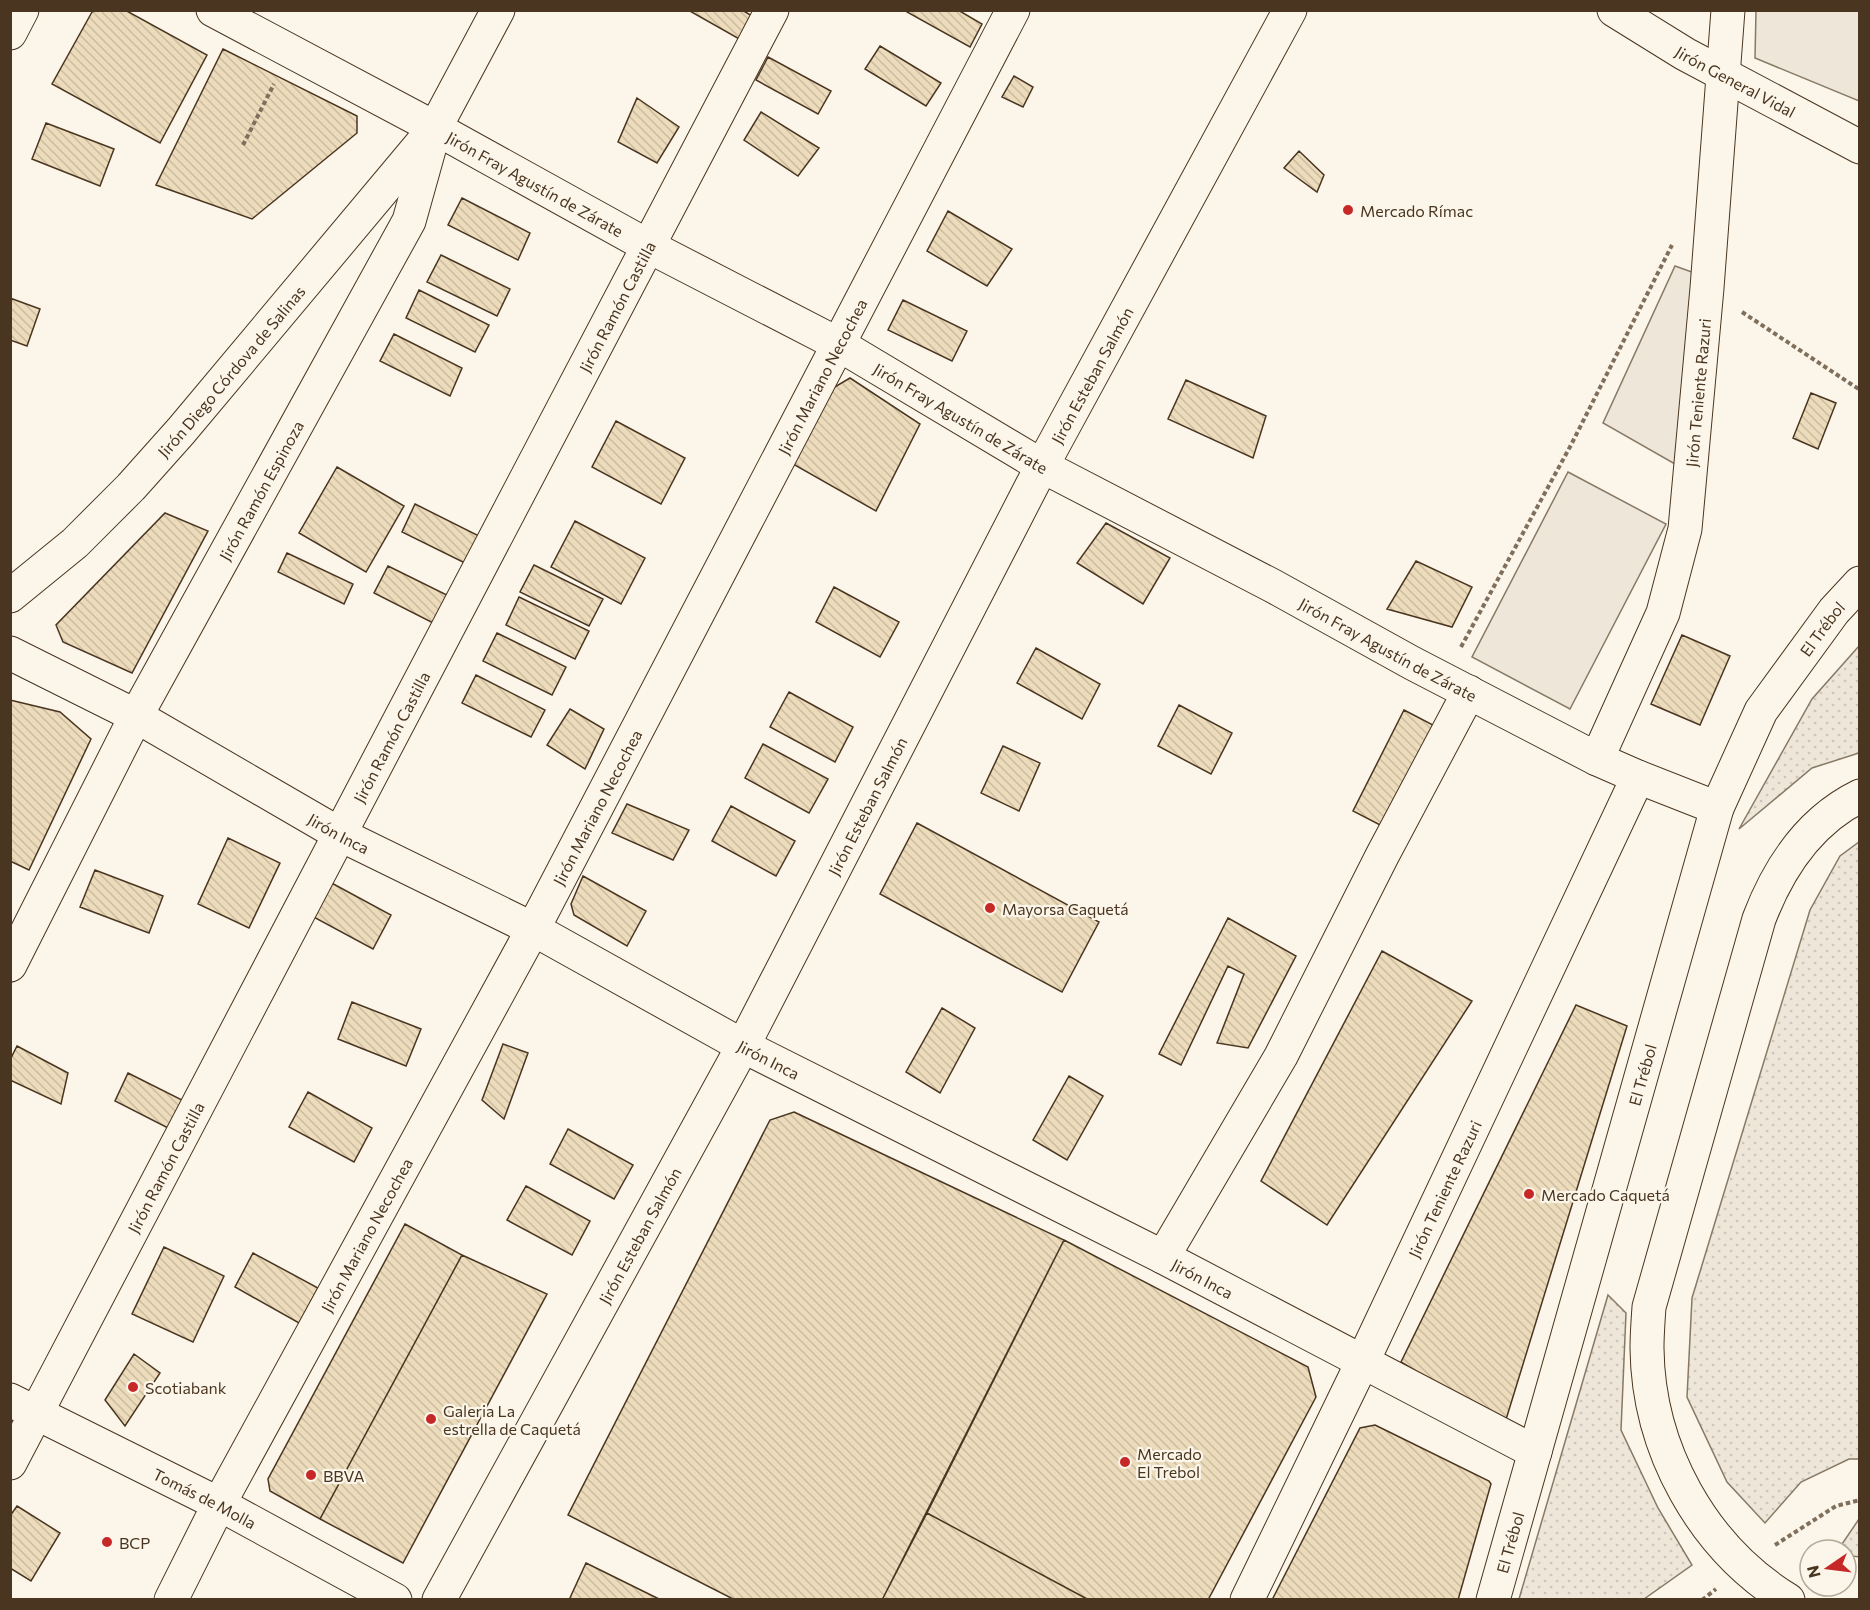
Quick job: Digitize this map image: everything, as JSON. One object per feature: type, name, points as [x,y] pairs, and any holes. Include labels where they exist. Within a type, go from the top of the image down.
[{"type":"main road","points":[[10,33],[22,10]]},
{"type":"main road","name":"Jirón Fray Agustín de Zárate","points":[[213,10],[435,128],[648,246],[838,344],[1042,466],[1273,586],[1456,686],[1597,759],[1717,808]]},
{"type":"main road","name":"Jirón Ramón Espinoza","points":[[10,965],[136,716],[409,220],[435,128],[498,10]]},
{"type":"main road","name":"Jirón Ramón Castilla","points":[[10,1463],[24,1406],[341,835],[772,10]]},
{"type":"main road","name":"Jirón Mariano Necochea","points":[[171,1599],[219,1504],[533,929],[1013,10]]},
{"type":"main road","name":"Jirón Esteban Salmón","points":[[439,1599],[743,1046],[1042,466],[1290,10]]},
{"type":"main road","name":"Jirón General Vidal","points":[[1614,10],[1685,54],[1860,147]]},
{"type":"main road","name":"Jirón Teniente Razuri","points":[[1597,759],[1664,613],[1685,529],[1707,288],[1728,10]]},
{"type":"main road","name":"Jirón Diego Córdova de Salinas","points":[[10,597],[75,543],[146,471],[435,128]]},
{"type":"main road","name":"El Trébol","points":[[1493,1599],[1717,808],[1761,711],[1834,611],[1860,583]]},
{"type":"main road","name":"Jirón Inca","points":[[10,653],[136,716],[341,835],[533,929],[743,1046],[1163,1257],[1535,1452]]},
{"type":"main road","points":[[1163,1257],[1281,1056],[1382,856],[1456,686]]},
{"type":"main road","name":"Jirón Teniente Razuri","points":[[1247,1599],[1362,1363],[1638,777]]},
{"type":"main road","points":[[1788,1599],[1774,1591],[1745,1567],[1716,1538],[1692,1505],[1672,1469],[1659,1430],[1650,1389],[1647,1348],[1649,1307],[1770,890],[1786,862],[1806,837],[1828,816],[1860,796]]},
{"type":"main road","name":"Tomás de Molla","points":[[24,1406],[219,1504],[395,1599]]},
{"type":"path","points":[[243,145],[291,52]]},
{"type":"path","points":[[1456,686],[1571,445],[1676,237]]},
{"type":"path","points":[[1707,288],[1860,390]]},
{"type":"path","points":[[1745,1567],[1836,1506],[1860,1500]]},
{"type":"shaded area","points":[[1756,11],[1859,11],[1859,101],[1755,58]]},
{"type":"shaded area","points":[[1675,266],[1703,276],[1682,468],[1603,423]]},
{"type":"shaded area","points":[[1568,472],[1666,524],[1570,709],[1472,657]]},
{"type":"shaded area","points":[[1859,646],[1859,753],[1812,768],[1739,829],[1812,699]]},
{"type":"shaded area","points":[[1859,842],[1859,1459],[1849,1459],[1801,1482],[1765,1523],[1727,1482],[1687,1397],[1692,1298],[1810,910],[1840,856]]},
{"type":"shaded area","points":[[1608,1295],[1626,1313],[1621,1430],[1658,1508],[1692,1565],[1644,1599],[1519,1599]]},
{"type":"shaded area","points":[[1859,1519],[1859,1557],[1858,1538],[1846,1538]]},
{"type":"building","points":[[125,10],[207,55],[160,143],[52,84],[92,12]]},
{"type":"building","points":[[688,10],[742,10],[754,17],[741,40]]},
{"type":"building","points":[[908,10],[958,10],[982,24],[970,47],[907,12]]},
{"type":"building","points":[[880,46],[941,83],[926,106],[865,69]]},
{"type":"building","points":[[223,49],[357,116],[357,133],[252,219],[156,185]]},
{"type":"building","points":[[768,57],[831,91],[818,114],[756,80]]},
{"type":"building","points":[[1014,76],[1033,87],[1023,107],[1002,97]]},
{"type":"building","points":[[637,98],[679,127],[657,163],[618,142]]},
{"type":"building","points":[[761,112],[819,148],[798,176],[744,140]]},
{"type":"building","points":[[46,123],[114,149],[100,186],[32,159]]},
{"type":"building","points":[[1299,151],[1324,175],[1317,192],[1284,168]]},
{"type":"building","points":[[462,198],[530,233],[518,260],[448,225]]},
{"type":"building","points":[[948,211],[1012,249],[987,286],[927,251]]},
{"type":"building","points":[[441,255],[510,289],[497,316],[427,282]]},
{"type":"building","points":[[419,290],[489,325],[475,352],[406,318]]},
{"type":"building","points":[[10,298],[40,309],[27,346],[10,340]]},
{"type":"building","points":[[903,300],[967,331],[952,361],[888,330]]},
{"type":"building","points":[[394,334],[462,368],[450,396],[380,361]]},
{"type":"building","points":[[850,378],[920,424],[876,511],[793,464],[833,388]]},
{"type":"building","points":[[1186,380],[1266,416],[1253,458],[1168,419]]},
{"type":"building","points":[[1811,393],[1836,403],[1818,449],[1793,438]]},
{"type":"building","points":[[616,421],[685,458],[661,504],[592,467]]},
{"type":"building","points":[[337,467],[404,506],[366,572],[299,533]]},
{"type":"building","points":[[415,504],[485,539],[471,566],[402,532]]},
{"type":"building","points":[[165,513],[208,531],[132,673],[63,642],[56,625]]},
{"type":"building","points":[[575,521],[645,558],[621,604],[551,567]]},
{"type":"building","points":[[1106,523],[1170,558],[1143,604],[1077,563]]},
{"type":"building","points":[[287,553],[353,584],[344,604],[278,572]]},
{"type":"building","points":[[1416,561],[1472,587],[1452,627],[1387,609]]},
{"type":"building","points":[[534,565],[603,599],[589,626],[520,592]]},
{"type":"building","points":[[388,566],[457,600],[443,628],[374,593]]},
{"type":"building","points":[[834,587],[899,622],[880,657],[816,622]]},
{"type":"building","points":[[519,597],[589,631],[575,659],[506,625]]},
{"type":"building","points":[[497,633],[566,667],[552,695],[483,661]]},
{"type":"building","points":[[1682,635],[1730,656],[1700,725],[1651,704]]},
{"type":"building","points":[[1036,648],[1100,684],[1082,719],[1017,683]]},
{"type":"building","points":[[476,675],[545,710],[531,737],[462,703]]},
{"type":"building","points":[[789,692],[853,727],[835,762],[770,727]]},
{"type":"building","points":[[10,700],[60,712],[91,739],[29,870],[10,861]]},
{"type":"building","points":[[1179,705],[1232,733],[1211,774],[1158,746]]},
{"type":"building","points":[[570,709],[604,729],[585,769],[547,745]]},
{"type":"building","points":[[1404,710],[1433,725],[1382,826],[1353,811]]},
{"type":"building","points":[[763,744],[828,779],[809,813],[745,778]]},
{"type":"building","points":[[1003,746],[1040,763],[1019,811],[981,793]]},
{"type":"building","points":[[627,804],[689,830],[673,860],[612,833]]},
{"type":"building","points":[[731,806],[795,841],[776,876],[712,841]]},
{"type":"building","name":"Mayorsa Caquetá","points":[[917,823],[1099,922],[1062,992],[880,894]]},
{"type":"building","points":[[228,838],[280,863],[249,928],[198,904]]},
{"type":"building","points":[[95,870],[163,896],[149,933],[80,907]]},
{"type":"building","points":[[583,876],[646,911],[627,946],[574,915],[571,904]]},
{"type":"building","points":[[326,880],[391,915],[373,949],[308,914]]},
{"type":"building","points":[[1228,918],[1296,956],[1248,1048],[1217,1043],[1244,974],[1228,966],[1181,1065],[1159,1054]]},
{"type":"building","points":[[1382,951],[1472,1001],[1327,1225],[1261,1181]]},
{"type":"building","points":[[352,1002],[421,1029],[406,1066],[338,1039]]},
{"type":"building","name":"Mercado Caquetá","points":[[1576,1005],[1627,1026],[1504,1426],[1401,1362]]},
{"type":"building","points":[[942,1008],[975,1028],[940,1093],[906,1072]]},
{"type":"building","points":[[503,1044],[528,1053],[504,1119],[482,1100]]},
{"type":"building","points":[[17,1046],[68,1073],[61,1104],[10,1080],[10,1060]]},
{"type":"building","points":[[128,1073],[182,1100],[168,1128],[115,1101]]},
{"type":"building","points":[[1069,1076],[1103,1096],[1067,1160],[1033,1140]]},
{"type":"building","points":[[308,1092],[372,1128],[354,1162],[289,1127]]},
{"type":"building","points":[[794,1112],[1064,1240],[882,1600],[735,1600],[568,1515],[770,1120]]},
{"type":"building","points":[[568,1129],[633,1165],[614,1199],[550,1164]]},
{"type":"building","points":[[526,1186],[590,1221],[572,1255],[507,1220]]},
{"type":"building","points":[[405,1224],[462,1255],[320,1519],[270,1491],[268,1479]]},
{"type":"building","points":[[1064,1240],[1308,1367],[1316,1397],[1208,1600],[1089,1600],[927,1513]]},
{"type":"building","points":[[164,1247],[224,1276],[193,1342],[132,1314]]},
{"type":"building","points":[[253,1253],[318,1288],[299,1323],[235,1287]]},
{"type":"building","points":[[462,1255],[547,1294],[403,1563],[320,1519]]},
{"type":"building","name":"Scotiabank","points":[[134,1354],[160,1373],[125,1426],[105,1400]]},
{"type":"building","points":[[1375,1425],[1491,1484],[1458,1600],[1272,1600],[1360,1428]]},
{"type":"building","points":[[17,1506],[60,1533],[31,1581],[10,1568],[10,1516]]},
{"type":"building","points":[[927,1513],[1089,1600],[882,1600]]},
{"type":"building","points":[[586,1563],[661,1600],[569,1600]]},
{"type":"place","name":"Mercado Rímac","points":[[1348,210]]},
{"type":"place","name":"Mayorsa Caquetá","points":[[990,908]]},
{"type":"place","name":"Mercado Caquetá","points":[[1529,1194]]},
{"type":"place","name":"Scotiabank","points":[[133,1387]]},
{"type":"place","name":"Galeria La estrella de Caquetá","points":[[431,1419]]},
{"type":"place","name":"Mercado El Trebol","points":[[1125,1462]]},
{"type":"place","name":"BBVA","points":[[311,1475]]},
{"type":"place","name":"BCP","points":[[107,1542]]}]
